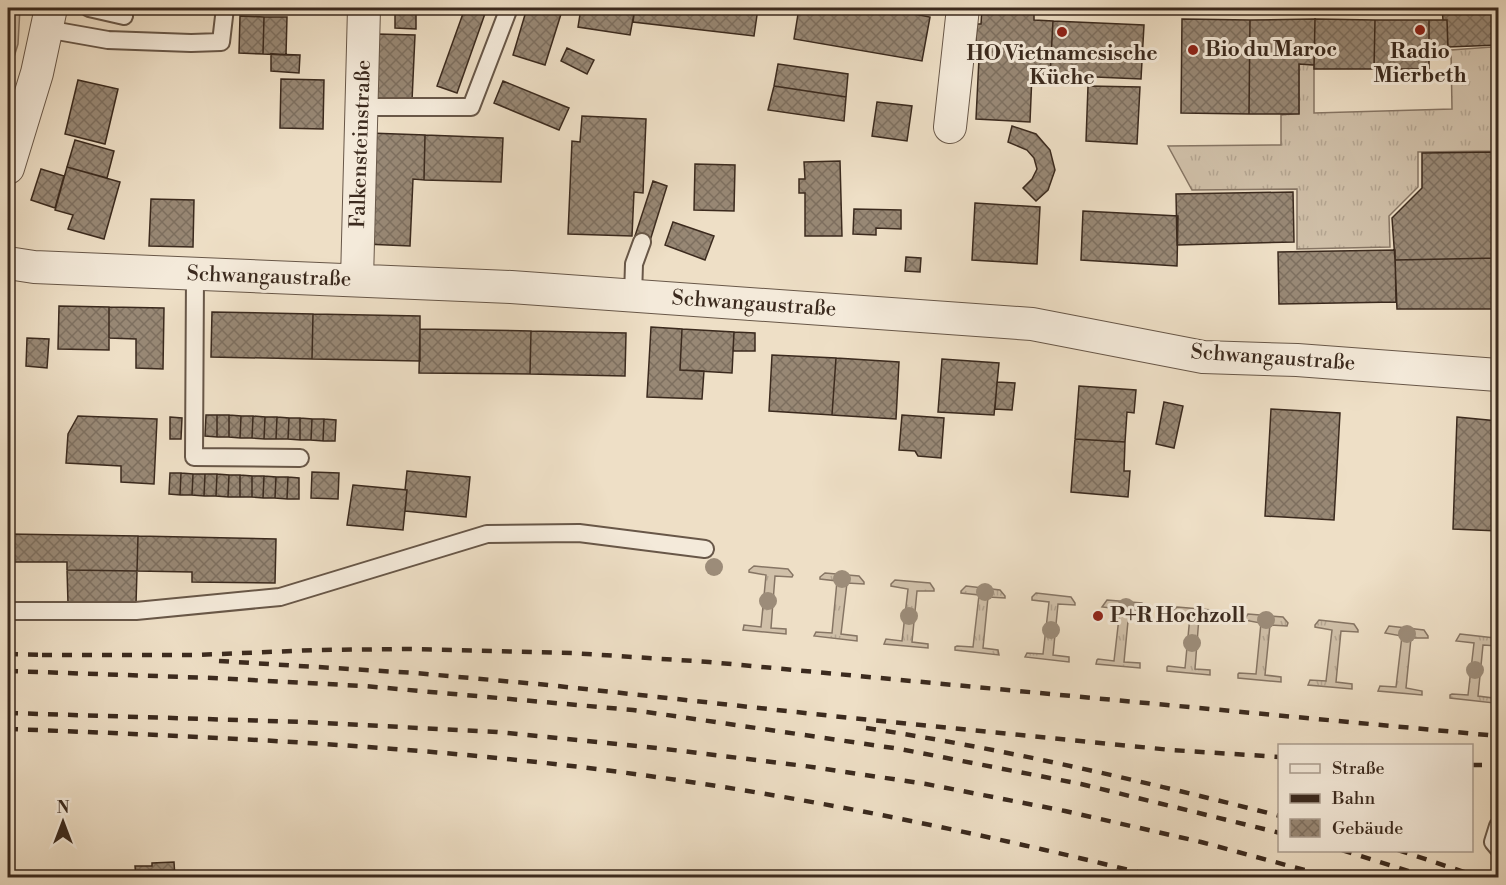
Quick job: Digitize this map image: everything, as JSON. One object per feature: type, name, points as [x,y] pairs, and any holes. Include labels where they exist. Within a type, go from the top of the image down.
[{"type":"street","name":"Falkensteinstraße","points":[[357,280],[364,8]]},
{"type":"street","points":[[950,127],[963,8]]},
{"type":"street","points":[[8,168],[37,73],[49,18]]},
{"type":"street","name":"Schwangaustraße","points":[[8,263],[34,267],[511,287],[1032,324],[1203,357],[1297,360],[1498,375]]},
{"type":"lane","points":[[89,8],[124,16]]},
{"type":"lane","points":[[49,18],[108,40],[221,42],[225,8]]},
{"type":"lane","points":[[362,107],[471,107],[509,8]]},
{"type":"lane","points":[[633,296],[634,264],[642,242]]},
{"type":"lane","points":[[195,274],[194,457],[300,458]]},
{"type":"lane","points":[[8,611],[136,611],[280,597],[487,534],[579,533],[705,549]]},
{"type":"lane","points":[[1498,826],[1493,842],[1498,848]]},
{"type":"green space","points":[[8,8],[20,8],[18,44],[8,76]]},
{"type":"green space","points":[[1492,47],[1495,96],[1498,97],[1498,151],[1418,152],[1418,187],[1389,216],[1390,247],[1297,249],[1297,189],[1192,190],[1168,146],[1281,145],[1281,115],[1299,113],[1299,64],[1314,65],[1314,113],[1452,109],[1451,50]]},
{"type":"green space","points":[[754,566],[788,569],[793,575],[792,577],[775,576],[771,628],[786,629],[786,634],[743,630],[744,625],[761,627],[766,575],[749,572]]},
{"type":"green space","points":[[825,573],[859,576],[864,582],[864,584],[847,583],[841,634],[857,636],[857,641],[814,636],[816,632],[832,633],[837,581],[820,579]]},
{"type":"green space","points":[[895,580],[930,583],[934,589],[934,591],[917,591],[912,642],[928,644],[928,648],[884,644],[886,639],[902,641],[908,589],[891,586]]},
{"type":"green space","points":[[966,586],[1000,590],[1005,596],[1005,598],[988,597],[983,648],[998,650],[999,655],[955,650],[957,646],[973,647],[979,595],[961,593]]},
{"type":"green space","points":[[1036,593],[1071,597],[1075,603],[1075,605],[1058,604],[1053,655],[1069,657],[1069,662],[1025,657],[1027,653],[1043,654],[1049,602],[1032,600]]},
{"type":"green space","points":[[1107,600],[1142,603],[1146,609],[1146,612],[1129,611],[1124,662],[1140,663],[1140,668],[1096,664],[1098,659],[1114,661],[1120,609],[1102,607]]},
{"type":"green space","points":[[1177,607],[1212,610],[1217,616],[1216,619],[1199,617],[1195,669],[1210,670],[1210,675],[1167,671],[1168,666],[1185,668],[1190,616],[1173,613]]},
{"type":"green space","points":[[1248,614],[1283,617],[1288,623],[1287,626],[1270,625],[1265,675],[1281,677],[1281,682],[1238,678],[1239,673],[1256,674],[1261,623],[1244,620]]},
{"type":"green space","points":[[1319,620],[1354,624],[1358,630],[1358,632],[1341,631],[1336,682],[1352,684],[1352,689],[1308,685],[1310,680],[1326,681],[1332,630],[1315,627]]},
{"type":"green space","points":[[1389,626],[1424,630],[1428,636],[1428,638],[1411,638],[1406,688],[1422,691],[1422,695],[1378,691],[1380,686],[1396,687],[1402,636],[1385,633]]},
{"type":"green space","points":[[1460,634],[1495,638],[1498,642],[1498,646],[1483,645],[1478,696],[1493,698],[1494,703],[1450,698],[1452,694],[1468,695],[1474,643],[1456,641]]},
{"type":"building","points":[[395,8],[416,8],[416,29],[395,28]]},
{"type":"building","points":[[465,8],[487,8],[457,93],[437,86]]},
{"type":"building","points":[[527,8],[551,8],[562,11],[545,65],[513,55]]},
{"type":"building","points":[[581,8],[613,11],[613,8],[635,8],[630,35],[578,27]]},
{"type":"building","points":[[635,8],[758,8],[754,36],[633,22]]},
{"type":"building","points":[[799,8],[881,8],[930,17],[922,61],[794,39]]},
{"type":"building","points":[[982,8],[1034,11],[1034,20],[1053,21],[1050,75],[1032,74],[1030,122],[976,119],[979,58],[975,57],[977,24],[981,24]]},
{"type":"building","points":[[1442,8],[1498,8],[1498,45],[1448,47],[1447,20],[1443,20]]},
{"type":"building","points":[[240,16],[264,17],[263,54],[239,53]]},
{"type":"building","points":[[264,17],[287,17],[286,55],[263,54]]},
{"type":"building","points":[[1182,19],[1250,20],[1249,114],[1181,113]]},
{"type":"building","points":[[1315,19],[1314,65],[1299,64],[1299,114],[1249,114],[1250,20]]},
{"type":"building","points":[[1315,19],[1375,20],[1374,69],[1314,69]]},
{"type":"building","points":[[1375,20],[1429,20],[1429,69],[1374,69]]},
{"type":"building","points":[[1429,20],[1447,20],[1448,51],[1429,51]]},
{"type":"building","points":[[1053,21],[1144,25],[1141,79],[1050,75]]},
{"type":"building","points":[[377,34],[415,35],[412,101],[374,100]]},
{"type":"building","points":[[567,48],[594,60],[587,74],[561,61]]},
{"type":"building","points":[[271,54],[300,55],[299,73],[271,71]]},
{"type":"building","points":[[778,64],[848,74],[846,97],[774,86]]},
{"type":"building","points":[[281,79],[324,80],[323,129],[280,128]]},
{"type":"building","points":[[78,80],[118,89],[105,144],[65,134]]},
{"type":"building","points":[[503,81],[569,108],[559,130],[494,103]]},
{"type":"building","points":[[774,86],[846,97],[844,121],[768,110]]},
{"type":"building","points":[[1088,86],[1140,87],[1137,144],[1086,141]]},
{"type":"building","points":[[877,102],[912,106],[907,141],[872,136]]},
{"type":"building","points":[[582,116],[646,119],[643,193],[634,192],[632,236],[568,234],[572,141],[580,142]]},
{"type":"building","points":[[1012,126],[1036,134],[1050,150],[1055,170],[1048,190],[1036,201],[1023,188],[1032,179],[1037,169],[1034,158],[1027,150],[1008,142]]},
{"type":"building","points":[[369,133],[425,135],[424,180],[413,179],[410,246],[365,244]]},
{"type":"building","points":[[425,135],[503,138],[501,182],[424,180]]},
{"type":"building","points":[[75,140],[114,151],[107,178],[67,167]]},
{"type":"building","points":[[1498,152],[1498,258],[1395,260],[1392,218],[1422,188],[1422,153]]},
{"type":"building","points":[[840,161],[842,236],[805,236],[805,193],[799,193],[799,179],[805,179],[804,162]]},
{"type":"building","points":[[695,164],[735,165],[734,211],[694,210]]},
{"type":"building","points":[[67,167],[120,182],[104,239],[68,229],[73,215],[55,210]]},
{"type":"building","points":[[41,169],[64,176],[55,208],[31,200]]},
{"type":"building","points":[[653,181],[667,186],[649,244],[634,239]]},
{"type":"building","points":[[1293,192],[1294,242],[1177,245],[1176,194]]},
{"type":"building","points":[[151,199],[194,200],[193,247],[149,246]]},
{"type":"building","points":[[975,203],[1040,207],[1037,264],[972,260]]},
{"type":"building","points":[[854,209],[901,210],[901,229],[876,228],[876,235],[853,234]]},
{"type":"building","points":[[1083,211],[1178,216],[1177,266],[1081,260]]},
{"type":"building","points":[[673,222],[714,236],[705,260],[665,245]]},
{"type":"building","points":[[1395,250],[1396,302],[1279,304],[1278,252]]},
{"type":"building","points":[[906,257],[921,258],[920,272],[905,271]]},
{"type":"building","points":[[1498,258],[1498,309],[1397,309],[1395,260]]},
{"type":"building","points":[[59,306],[109,307],[109,350],[58,349]]},
{"type":"building","points":[[109,307],[164,308],[163,369],[136,368],[136,339],[109,338]]},
{"type":"building","points":[[212,312],[313,314],[312,359],[211,357]]},
{"type":"building","points":[[313,314],[420,316],[420,361],[312,359]]},
{"type":"building","points":[[651,327],[682,329],[680,370],[704,371],[702,399],[647,397]]},
{"type":"building","points":[[420,329],[531,331],[530,374],[419,373]]},
{"type":"building","points":[[682,329],[734,332],[732,373],[680,370]]},
{"type":"building","points":[[531,331],[626,333],[625,376],[530,374]]},
{"type":"building","points":[[734,332],[755,333],[755,351],[733,351]]},
{"type":"building","points":[[27,338],[49,339],[47,368],[26,366]]},
{"type":"building","points":[[772,355],[836,358],[832,415],[769,411]]},
{"type":"building","points":[[836,358],[899,362],[896,419],[832,415]]},
{"type":"building","points":[[942,359],[999,363],[994,415],[938,412]]},
{"type":"building","points":[[997,382],[1015,383],[1012,410],[995,409]]},
{"type":"building","points":[[1079,386],[1136,390],[1134,413],[1127,412],[1125,442],[1075,439]]},
{"type":"building","points":[[1164,402],[1183,406],[1174,448],[1156,444]]},
{"type":"building","points":[[1271,409],[1340,413],[1334,520],[1265,516]]},
{"type":"building","points":[[206,415],[217,415],[217,437],[205,436]]},
{"type":"building","points":[[217,415],[229,415],[229,437],[217,437]]},
{"type":"building","points":[[229,415],[241,416],[240,438],[229,437]]},
{"type":"building","points":[[902,415],[944,418],[941,458],[918,456],[915,451],[899,450]]},
{"type":"building","points":[[78,416],[157,419],[154,484],[121,482],[121,466],[66,463],[68,434]]},
{"type":"building","points":[[241,416],[253,416],[252,438],[240,438]]},
{"type":"building","points":[[253,416],[265,417],[264,439],[252,438]]},
{"type":"building","points":[[170,417],[182,418],[181,439],[170,439]]},
{"type":"building","points":[[265,417],[277,417],[276,439],[264,439]]},
{"type":"building","points":[[277,417],[289,418],[288,439],[276,439]]},
{"type":"building","points":[[1457,417],[1498,421],[1498,531],[1453,529]]},
{"type":"building","points":[[289,418],[300,418],[300,440],[288,439]]},
{"type":"building","points":[[300,418],[312,419],[311,440],[300,440]]},
{"type":"building","points":[[312,419],[324,419],[323,441],[311,440]]},
{"type":"building","points":[[324,419],[336,420],[335,441],[323,441]]},
{"type":"building","points":[[1075,439],[1125,442],[1124,471],[1130,471],[1128,497],[1071,492]]},
{"type":"building","points":[[407,471],[470,477],[466,517],[405,511]]},
{"type":"building","points":[[312,472],[339,473],[338,499],[311,498]]},
{"type":"building","points":[[170,473],[181,473],[180,495],[169,494]]},
{"type":"building","points":[[181,473],[193,474],[192,495],[180,495]]},
{"type":"building","points":[[193,474],[205,474],[204,496],[192,495]]},
{"type":"building","points":[[205,474],[217,474],[216,496],[204,496]]},
{"type":"building","points":[[217,474],[229,475],[228,497],[216,496]]},
{"type":"building","points":[[229,475],[240,475],[240,497],[228,497]]},
{"type":"building","points":[[240,475],[252,476],[252,497],[240,497]]},
{"type":"building","points":[[252,476],[264,476],[263,498],[252,497]]},
{"type":"building","points":[[264,476],[276,477],[275,498],[263,498]]},
{"type":"building","points":[[276,477],[288,477],[287,499],[275,498]]},
{"type":"building","points":[[288,477],[299,478],[299,499],[287,499]]},
{"type":"building","points":[[353,485],[407,490],[403,530],[347,525]]},
{"type":"building","points":[[8,534],[138,536],[137,571],[67,570],[67,562],[8,562]]},
{"type":"building","points":[[138,536],[276,539],[275,583],[192,582],[192,572],[137,571]]},
{"type":"building","points":[[67,570],[137,571],[136,604],[68,603]]},
{"type":"building","points":[[174,862],[175,878],[136,878],[135,866]]},
{"type":"railway","points":[[42,655],[197,655],[409,649],[572,653],[709,662],[1498,736]]},
{"type":"railway","points":[[8,654],[48,655]]},
{"type":"railway","points":[[219,661],[415,673],[548,685],[1171,750],[1278,757]]},
{"type":"railway","points":[[8,671],[364,686],[633,710],[900,749],[1081,784],[1278,833]]},
{"type":"railway","points":[[8,713],[304,722],[497,732],[805,766],[926,784],[1065,811],[1201,842],[1334,878]]},
{"type":"railway","points":[[866,728],[1074,767],[1278,815]]},
{"type":"railway","points":[[8,729],[314,743],[437,752],[582,767],[749,791],[832,806],[997,839],[1161,878]]},
{"type":"railway","points":[[1473,765],[1498,765]]},
{"type":"railway","points":[[1348,852],[1430,878]]},
{"type":"railway","points":[[1404,852],[1482,878]]},
{"type":"place","name":"Radio Mierbeth","points":[[1420,30]]},
{"type":"place","name":"HO Vietnamesische Küche","points":[[1062,32]]},
{"type":"place","name":"Bio du Maroc","points":[[1193,50]]},
{"type":"place","name":"P+R Hochzoll","points":[[1098,616]]}]
